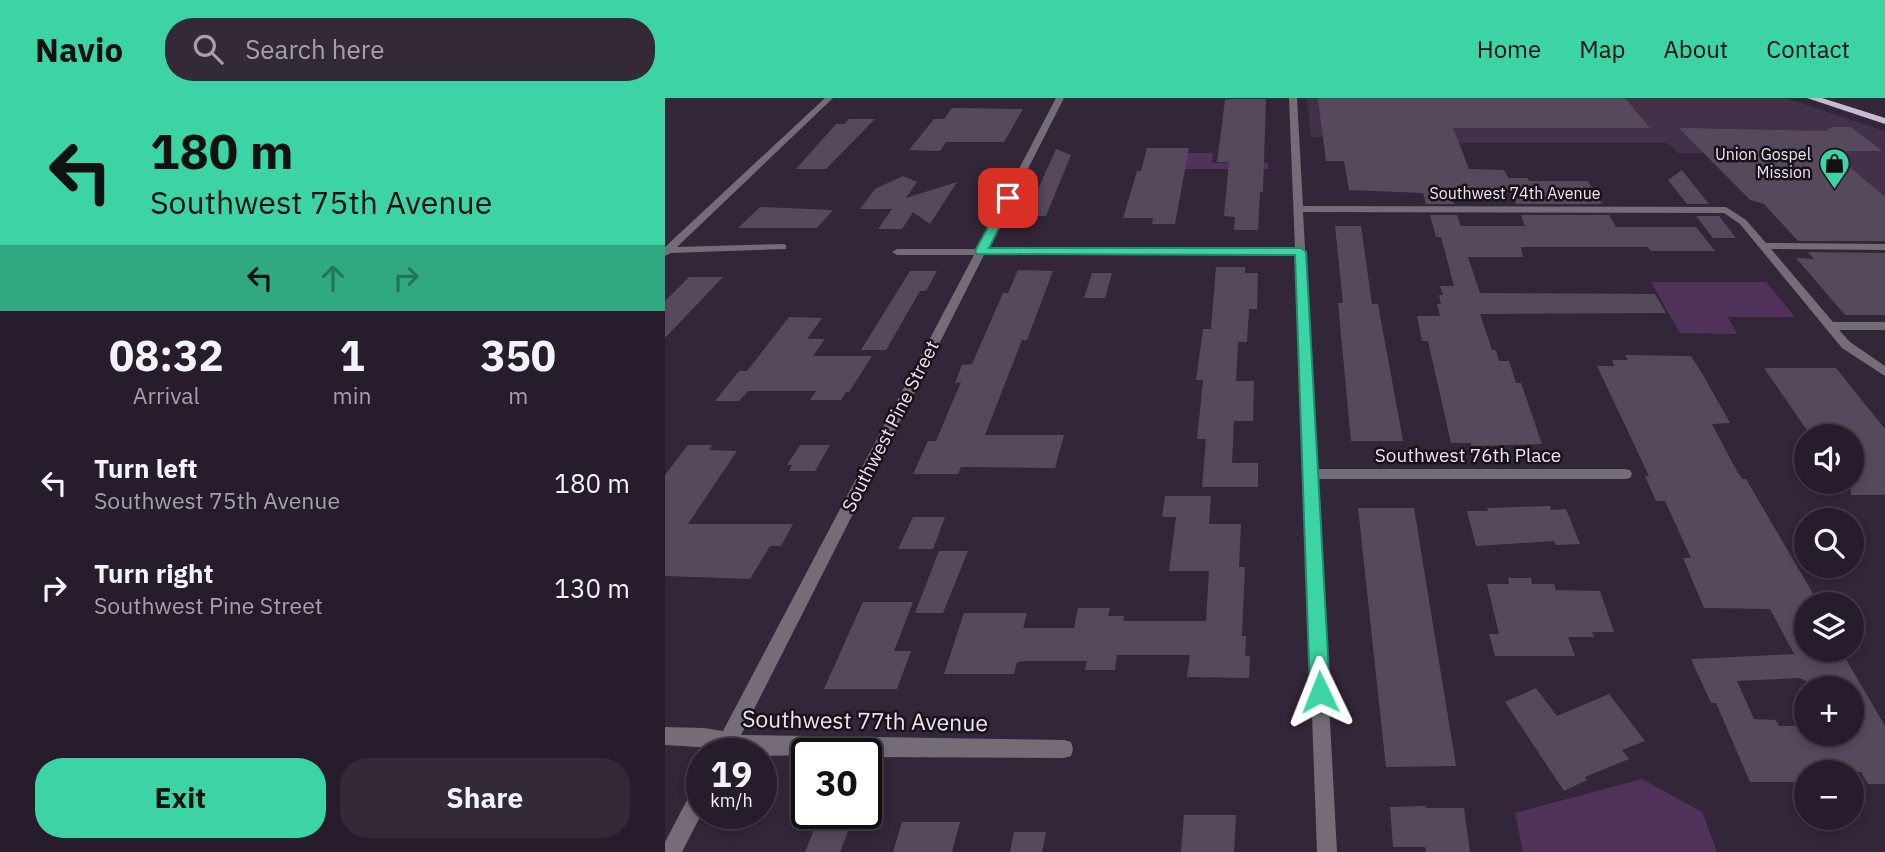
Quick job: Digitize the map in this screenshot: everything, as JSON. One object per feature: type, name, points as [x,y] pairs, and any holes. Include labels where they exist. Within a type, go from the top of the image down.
[{"type":"highway","points":[[1812,98],[1885,121]]},
{"type":"highway","points":[[1840,98],[1885,112]]},
{"type":"street","points":[[666,251],[829,98]]},
{"type":"street","name":"Southwest Pine Street","points":[[730,738],[1060,98]]},
{"type":"street","points":[[1293,98],[1327,852]]},
{"type":"street","name":"Southwest 74th Avenue","points":[[1299,209],[1717,209],[1732,211],[1764,246]]},
{"type":"street","points":[[1764,246],[1885,247]]},
{"type":"street","points":[[1764,246],[1846,345],[1885,372]]},
{"type":"street","points":[[666,251],[782,247]]},
{"type":"street","points":[[897,252],[1301,252]]},
{"type":"street","points":[[1829,326],[1885,326]]},
{"type":"street","name":"Southwest 76th Place","points":[[1311,474],[1625,474]]},
{"type":"street","name":"Southwest 77th Avenue","points":[[665,736],[706,738]]},
{"type":"street","name":"Southwest 77th Avenue","points":[[777,746],[1064,749]]},
{"type":"street","points":[[671,852],[686,823]]},
{"type":"shaded area","points":[[1307,98],[1786,98],[1885,131],[1885,216],[1740,153],[1678,153],[1668,143],[1439,143],[1387,137],[1311,137]]},
{"type":"shaded area","points":[[1185,153],[1213,153],[1212,163],[1268,163],[1268,169],[1182,169]]},
{"type":"shaded area","points":[[1651,282],[1766,282],[1795,317],[1728,317],[1737,334],[1680,333]]},
{"type":"shaded area","points":[[1642,779],[1702,812],[1717,852],[1523,852],[1515,813]]},
{"type":"building","points":[[1318,98],[1625,98],[1650,128],[1453,128],[1469,169],[1504,170],[1508,178],[1528,178],[1529,181],[1588,181],[1602,204],[1516,204],[1510,190],[1449,190],[1454,204],[1426,204],[1423,193],[1349,190],[1344,161],[1326,161]]},
{"type":"building","points":[[1266,99],[1263,192],[1260,192],[1258,230],[1234,230],[1235,217],[1224,216],[1229,162],[1217,162],[1225,100]]},
{"type":"building","points":[[952,108],[1023,109],[1004,142],[946,142],[940,151],[909,150],[934,119],[944,119]]},
{"type":"building","points":[[849,119],[875,119],[826,169],[796,169],[836,124],[844,124]]},
{"type":"building","points":[[1833,127],[1851,127],[1882,151],[1831,151],[1885,197],[1885,241],[1798,241],[1764,204],[1750,200],[1679,128],[1826,131]]},
{"type":"building","points":[[1147,148],[1189,148],[1175,224],[1152,224],[1153,218],[1123,218]]},
{"type":"building","points":[[1056,149],[1071,155],[1046,216],[1026,216]]},
{"type":"building","points":[[1682,170],[1709,204],[1687,204],[1668,180]]},
{"type":"building","points":[[903,176],[917,182],[906,198],[957,182],[930,224],[913,212],[902,229],[878,229],[892,209],[860,209],[875,189]]},
{"type":"building","points":[[760,207],[833,210],[817,228],[738,228]]},
{"type":"building","points":[[1430,215],[1457,215],[1461,226],[1525,226],[1521,215],[1609,215],[1616,227],[1696,227],[1715,251],[1651,251],[1648,247],[1521,247],[1523,257],[1468,257],[1480,293],[1655,294],[1666,313],[1480,314],[1492,350],[1496,350],[1499,361],[1509,361],[1516,383],[1521,383],[1542,444],[1471,446],[1471,443],[1451,443],[1428,341],[1422,341],[1417,316],[1440,316],[1437,304],[1441,304],[1439,295],[1443,295],[1440,286],[1454,286],[1441,237],[1436,237]]},
{"type":"building","points":[[1696,216],[1719,216],[1736,238],[1713,238]]},
{"type":"building","points":[[1335,226],[1361,226],[1372,304],[1378,304],[1403,441],[1351,441],[1338,303],[1343,303]]},
{"type":"building","points":[[1808,252],[1885,253],[1885,315],[1845,315],[1796,258],[1814,259]]},
{"type":"building","points":[[1216,267],[1245,267],[1245,273],[1258,273],[1257,309],[1249,309],[1247,342],[1238,342],[1236,381],[1254,381],[1253,421],[1234,421],[1232,463],[1258,463],[1258,487],[1202,487],[1206,439],[1197,439],[1203,380],[1196,380],[1203,329],[1211,329]]},
{"type":"building","points":[[1018,270],[1053,271],[1027,340],[1022,340],[985,435],[1064,435],[1055,468],[961,467],[958,474],[913,474],[928,441],[936,441],[961,382],[955,383],[962,365],[972,364],[1003,293],[1008,293]]},
{"type":"building","points":[[910,271],[937,271],[926,291],[920,291],[886,350],[861,350]]},
{"type":"building","points":[[1092,273],[1112,273],[1105,298],[1084,298]]},
{"type":"building","points":[[689,277],[723,277],[665,338],[665,301]]},
{"type":"building","points":[[789,317],[822,318],[807,339],[825,339],[813,356],[872,356],[849,392],[846,392],[841,400],[810,400],[816,391],[748,391],[739,401],[715,401],[739,371],[747,371]]},
{"type":"building","points":[[1625,355],[1691,356],[1703,375],[1730,423],[1712,424],[1733,464],[1742,479],[1746,479],[1794,561],[1794,578],[1804,578],[1812,592],[1794,592],[1794,654],[1770,609],[1704,608],[1683,558],[1691,558],[1665,501],[1656,501],[1645,476],[1649,476],[1597,366],[1614,366],[1612,360],[1628,360]]},
{"type":"building","points":[[1764,368],[1836,368],[1885,429],[1885,495],[1851,495],[1864,494],[1864,424],[1803,424]]},
{"type":"building","points":[[688,445],[712,445],[709,450],[737,451],[688,524],[793,524],[781,546],[770,546],[750,579],[665,576],[665,475]]},
{"type":"building","points":[[800,445],[830,445],[815,471],[789,471],[792,465],[787,465]]},
{"type":"building","points":[[1165,496],[1211,496],[1209,524],[1241,524],[1239,567],[1245,567],[1242,636],[1246,636],[1245,656],[1250,656],[1249,678],[1187,677],[1190,655],[1117,655],[1115,670],[1085,670],[1087,661],[1025,661],[1017,662],[1014,674],[944,674],[964,613],[1027,613],[1023,628],[1074,628],[1078,608],[1110,608],[1108,616],[1124,616],[1123,621],[1206,621],[1209,571],[1169,571],[1176,517],[1162,517]]},
{"type":"building","points":[[1550,506],[1551,510],[1566,509],[1580,544],[1556,545],[1554,541],[1476,546],[1467,511]]},
{"type":"building","points":[[1358,508],[1414,508],[1456,766],[1386,767]]},
{"type":"building","points":[[913,517],[945,517],[933,549],[898,549]]},
{"type":"building","points":[[939,551],[968,551],[943,613],[915,613]]},
{"type":"building","points":[[1508,578],[1531,578],[1532,584],[1554,584],[1556,590],[1600,591],[1614,632],[1592,632],[1594,637],[1568,637],[1575,656],[1495,656],[1489,634],[1499,634],[1487,584],[1509,584]]},
{"type":"building","points":[[863,602],[913,602],[894,651],[911,651],[897,689],[824,689]]},
{"type":"building","points":[[1794,654],[1794,662],[1848,662],[1856,676],[1794,676],[1794,678],[1737,681],[1754,719],[1776,720],[1779,726],[1794,726],[1794,746],[1864,746],[1864,690],[1885,726],[1885,784],[1868,784],[1864,777],[1864,760],[1794,760],[1794,782],[1750,782],[1716,703],[1711,703],[1691,659]]},
{"type":"building","points":[[1536,688],[1557,716],[1609,694],[1645,741],[1622,750],[1629,759],[1585,777],[1587,780],[1564,791],[1505,702]]},
{"type":"building","points":[[1390,807],[1464,808],[1470,852],[1426,852],[1425,847],[1393,847]]},
{"type":"building","points":[[1184,815],[1236,815],[1234,852],[1181,852]]},
{"type":"building","points":[[902,822],[960,822],[952,852],[893,852]]},
{"type":"building","points":[[814,829],[849,829],[840,852],[805,852]]},
{"type":"building","points":[[1014,832],[1046,832],[1042,852],[1010,852]]},
{"type":"place","name":"Union Gospel Mission","points":[[1834,190]]},
{"type":"route","points":[[1008,198],[981,251],[1301,252],[1320,692]]}]
